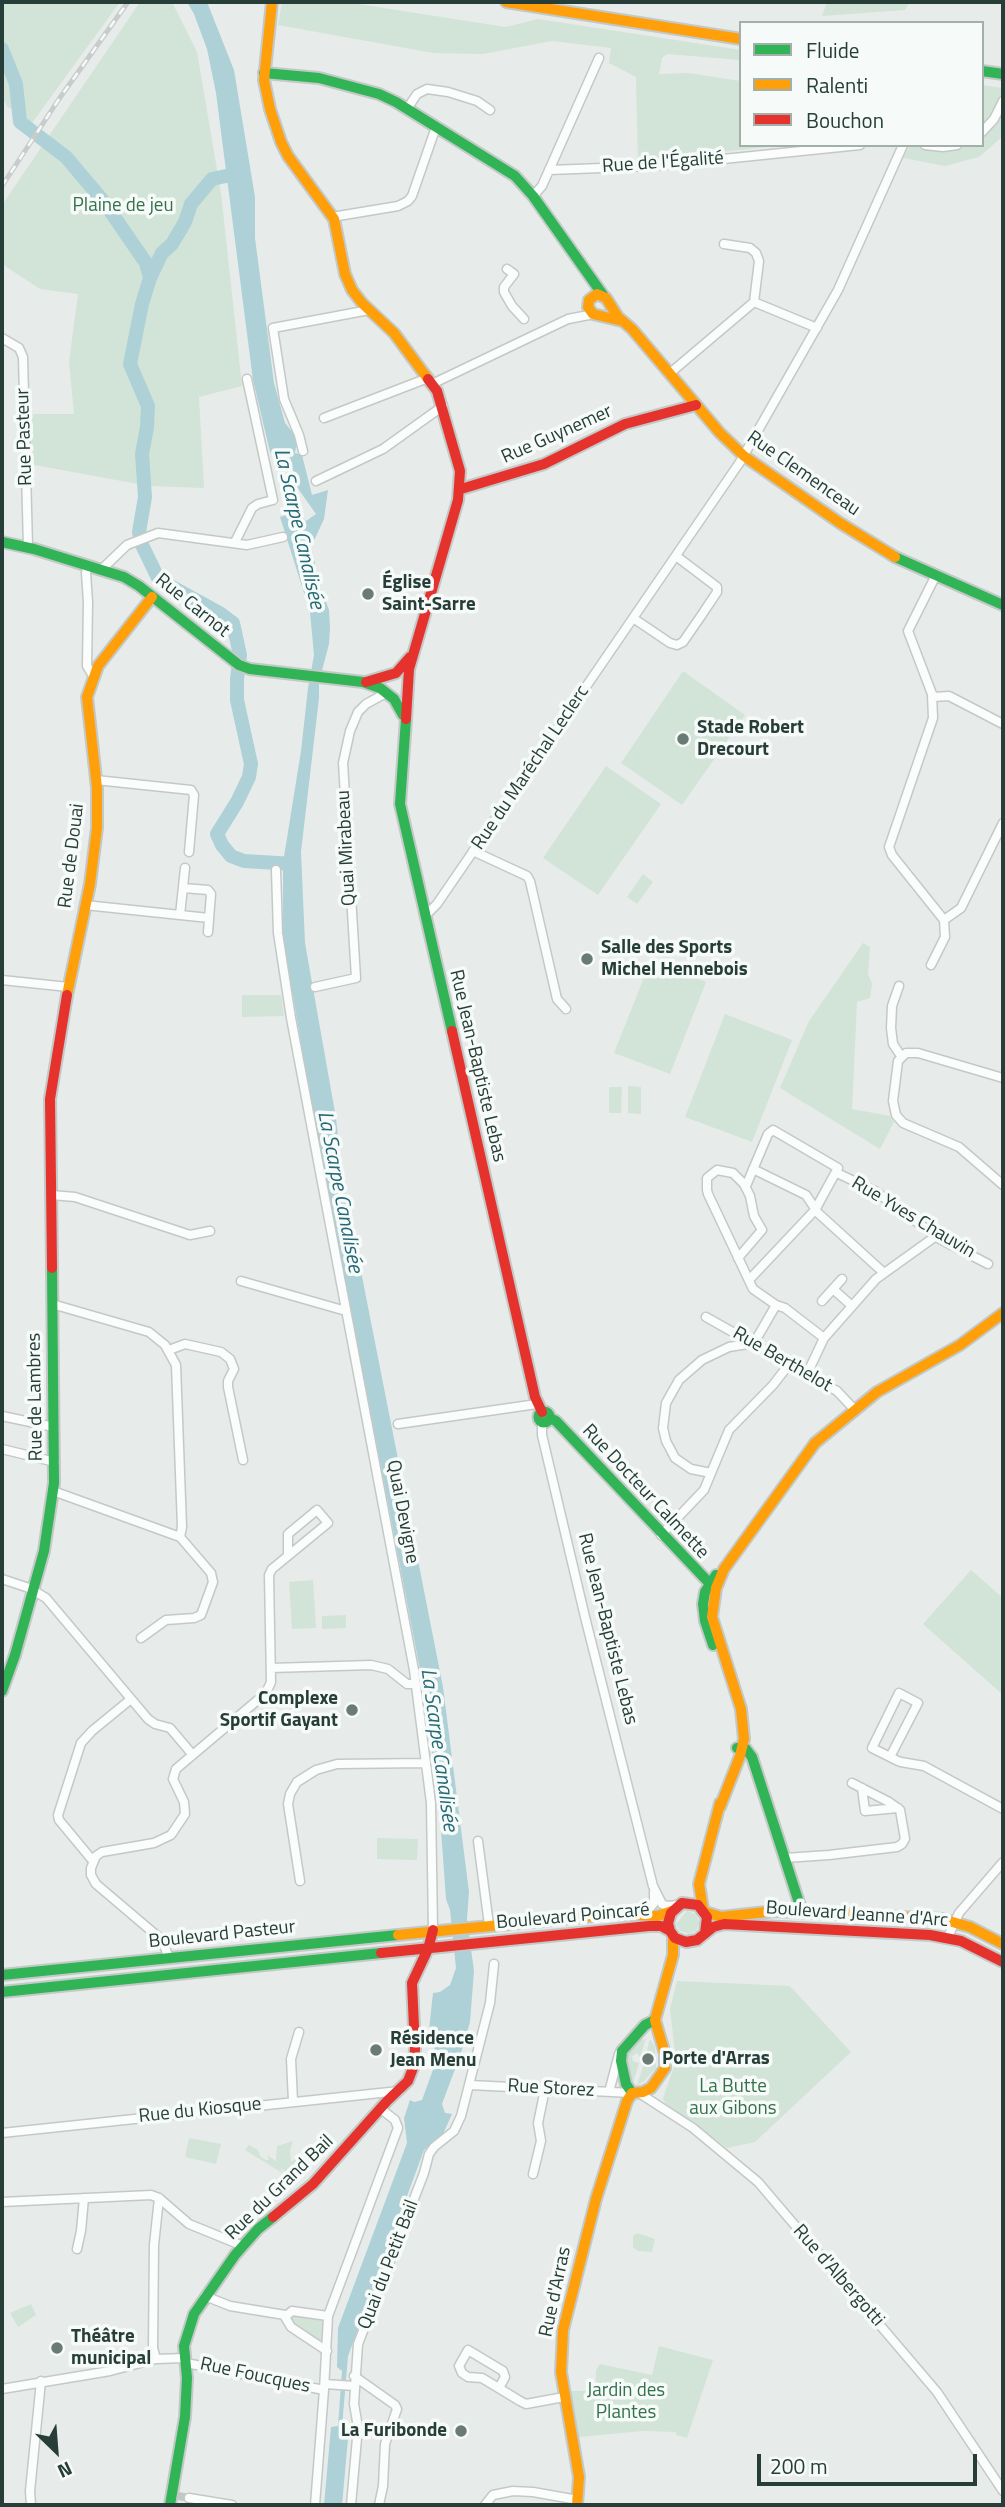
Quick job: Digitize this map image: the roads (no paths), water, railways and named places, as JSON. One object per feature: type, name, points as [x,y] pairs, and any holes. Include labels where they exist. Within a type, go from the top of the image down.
[{"type":"main road","points":[[272,2],[264,74],[270,109],[284,149],[332,217],[348,282],[356,296],[394,333],[430,381],[443,406],[460,469],[460,489]]},
{"type":"main road","points":[[506,2],[739,39]]},
{"type":"main road","points":[[544,2],[739,33]]},
{"type":"main road","name":"Rue Clemenceau","points":[[264,74],[309,76],[374,92],[407,109],[515,176],[533,196],[622,321],[632,329],[716,429],[744,456],[861,537],[935,577],[1003,605]]},
{"type":"main road","points":[[990,74],[1003,80]]},
{"type":"main road","points":[[583,268],[589,280],[589,309],[597,315],[622,321]]},
{"type":"main road","points":[[589,300],[596,294],[606,300],[607,311],[597,315]]},
{"type":"main road","points":[[684,392],[684,402],[677,413],[700,418],[716,429]]},
{"type":"main road","name":"Rue Guynemer","points":[[460,489],[533,468],[618,426],[696,406]]},
{"type":"main road","name":"Rue Jean-Baptiste Lebas","points":[[460,489],[414,650],[407,687],[400,804],[482,1170],[543,1414]]},
{"type":"main road","name":"Rue Carnot","points":[[2,542],[102,569],[129,580],[234,663],[250,669],[363,682],[388,695]]},
{"type":"main road","name":"Rue de Douai","points":[[50,1095],[97,828],[96,780],[87,703],[93,676],[152,597]]},
{"type":"main road","points":[[391,675],[402,675],[407,687],[402,697],[388,695],[384,684],[391,675],[407,662],[414,650]]},
{"type":"main road","name":"Rue Carnot","points":[[363,682],[391,675]]},
{"type":"main road","name":"Rue Jean-Baptiste Lebas","points":[[388,695],[405,724]]},
{"type":"main road","name":"Rue de Lambres","points":[[2,1691],[15,1656],[47,1533],[53,1491],[55,1462],[50,1095]]},
{"type":"main road","points":[[670,1969],[681,1952],[701,1936],[708,1922],[699,1886],[743,1729],[741,1709],[713,1621],[712,1586],[808,1452],[854,1409],[885,1387],[960,1345],[1003,1313]]},
{"type":"main road","name":"Rue Docteur Calmette","points":[[543,1414],[556,1421],[712,1586]]},
{"type":"main road","points":[[739,1748],[748,1751],[752,1757],[802,1912]]},
{"type":"main road","points":[[635,2093],[626,2084],[621,2061],[624,2047],[645,2025],[655,2020],[674,1952],[668,1921],[689,1894],[696,1873],[705,1858]]},
{"type":"main road","points":[[678,1906],[693,1903],[704,1911]]},
{"type":"main road","name":"Boulevard Poincaré","points":[[439,1930],[614,1914],[653,1917],[678,1906]]},
{"type":"main road","name":"Boulevard Jeanne d'Arc","points":[[704,1911],[724,1917],[766,1911],[953,1921],[1003,1944]]},
{"type":"main road","name":"Boulevard Jeanne d'Arc","points":[[701,1936],[716,1926],[729,1924],[947,1937],[1003,1962]]},
{"type":"main road","name":"Boulevard Poincaré","points":[[443,1948],[654,1925],[672,1933]]},
{"type":"main road","name":"Quai Devigne","points":[[399,2091],[411,2076],[414,2061],[412,1983],[439,1930]]},
{"type":"main road","name":"Boulevard Pasteur","points":[[2,1975],[439,1930]]},
{"type":"main road","points":[[672,1933],[683,1942],[701,1936]]},
{"type":"main road","name":"Boulevard Pasteur","points":[[2,1992],[443,1948]]},
{"type":"main road","name":"Rue d'Arras","points":[[578,2503],[578,2473],[564,2397],[561,2363],[564,2329],[596,2199],[627,2101],[635,2093],[651,2088],[665,2068],[665,2054],[655,2020]]},
{"type":"main road","name":"Rue du Grand Bail","points":[[173,2499],[185,2417],[187,2334],[194,2314],[258,2229],[313,2184],[399,2091]]},
{"type":"street","points":[[533,196],[542,186],[599,58]]},
{"type":"street","points":[[407,109],[417,94],[427,89],[477,101],[490,110]]},
{"type":"street","points":[[984,130],[994,119],[1003,101]]},
{"type":"street","points":[[332,217],[398,206],[408,201],[436,127]]},
{"type":"street","name":"Rue de l'Égalité","points":[[549,170],[655,166],[840,147]]},
{"type":"street","name":"Rue du Maréchal Leclerc","points":[[426,915],[437,904],[744,456],[843,280],[902,147]]},
{"type":"street","points":[[669,374],[754,302],[759,261],[756,253],[750,248],[723,244]]},
{"type":"street","points":[[507,269],[514,274],[504,287],[504,292],[532,336]]},
{"type":"street","points":[[568,319],[589,300]]},
{"type":"street","points":[[754,302],[817,328]]},
{"type":"street","points":[[303,451],[284,399],[273,328],[369,310]]},
{"type":"street","points":[[324,418],[430,381],[568,319],[581,315],[597,315]]},
{"type":"street","name":"Rue Pasteur","points":[[2,338],[19,348],[23,357],[28,547]]},
{"type":"street","points":[[235,542],[253,508],[257,504],[273,500],[247,379]]},
{"type":"street","points":[[316,481],[383,449],[443,406]]},
{"type":"street","points":[[102,569],[114,555],[135,540],[162,533],[247,545],[283,537]]},
{"type":"street","points":[[633,618],[675,645],[683,642],[717,592],[717,587],[676,556]]},
{"type":"street","points":[[88,565],[88,666],[93,676]]},
{"type":"street","points":[[931,965],[945,937],[944,920],[892,855],[889,847],[934,714],[933,697],[908,631],[935,577]]},
{"type":"street","name":"Quai Mirabeau","points":[[315,987],[356,978],[343,763],[350,731],[358,712],[366,704],[388,695]]},
{"type":"street","points":[[933,697],[949,696],[1003,724]]},
{"type":"street","points":[[96,780],[191,790],[194,795],[189,852]]},
{"type":"street","points":[[944,920],[961,908],[1003,823]]},
{"type":"street","points":[[473,851],[527,876],[530,881],[557,999],[566,1009]]},
{"type":"street","points":[[180,915],[185,868]]},
{"type":"street","name":"Quai Devigne","points":[[276,870],[279,937],[290,1018],[415,1684],[432,1816],[439,1930]]},
{"type":"street","points":[[183,888],[209,891],[212,897],[208,932]]},
{"type":"street","points":[[85,905],[209,918]]},
{"type":"street","points":[[2,980],[68,988]]},
{"type":"street","points":[[899,986],[891,1011],[891,1028],[893,1044],[901,1056]]},
{"type":"street","points":[[1003,1078],[909,1052],[901,1056],[896,1066],[893,1097],[897,1117],[915,1130],[955,1144],[1003,1185]]},
{"type":"street","name":"Rue Yves Chauvin","points":[[753,1170],[768,1134],[776,1129],[835,1165],[838,1168],[837,1173],[879,1194],[936,1236],[988,1264]]},
{"type":"street","points":[[738,1258],[761,1231],[752,1213],[746,1186],[736,1175],[723,1170],[712,1173],[706,1183],[708,1194],[738,1258],[755,1292],[782,1307],[824,1338]]},
{"type":"street","points":[[746,1186],[753,1170],[806,1195],[815,1210],[884,1273]]},
{"type":"street","points":[[749,1280],[815,1210],[837,1173]]},
{"type":"street","points":[[51,1195],[75,1197],[190,1235],[211,1231]]},
{"type":"street","points":[[807,1374],[824,1338],[852,1306],[884,1273],[936,1236]]},
{"type":"street","points":[[822,1301],[842,1279]]},
{"type":"street","points":[[241,1281],[346,1311]]},
{"type":"street","points":[[833,1289],[852,1306]]},
{"type":"street","points":[[52,1304],[149,1332],[169,1350],[177,1372],[182,1527],[180,1536]]},
{"type":"street","points":[[711,1473],[691,1469],[675,1458],[663,1433],[664,1408],[676,1385],[697,1363],[725,1348],[754,1343],[776,1305]]},
{"type":"street","name":"Rue Berthelot","points":[[706,1317],[840,1394],[854,1409]]},
{"type":"street","points":[[169,1350],[185,1343],[221,1352],[230,1359],[234,1369],[228,1387],[243,1461]]},
{"type":"street","points":[[661,1535],[707,1485],[722,1443],[731,1427],[769,1390],[790,1363]]},
{"type":"street","points":[[398,1424],[543,1414]]},
{"type":"street","name":"Rue Jean-Baptiste Lebas","points":[[543,1414],[542,1435],[653,1886]]},
{"type":"street","points":[[2,1416],[54,1427]]},
{"type":"street","points":[[2,1449],[55,1462]]},
{"type":"street","points":[[53,1491],[180,1536],[213,1578],[203,1613],[194,1618],[166,1620],[141,1638]]},
{"type":"street","points":[[167,1976],[167,1958],[162,1940],[94,1881],[91,1871],[93,1861],[102,1852],[159,1842],[174,1832],[182,1821],[185,1809],[173,1776],[176,1769],[266,1693],[270,1686],[271,1668],[269,1575],[272,1569],[328,1523],[317,1510],[288,1534],[288,1555]]},
{"type":"street","points":[[2,1579],[32,1590],[49,1601],[150,1721],[170,1728],[192,1754]]},
{"type":"street","points":[[271,1668],[371,1665],[388,1670],[407,1684],[415,1684]]},
{"type":"street","points":[[890,1757],[918,1703],[899,1693],[872,1748],[890,1757],[901,1762],[924,1766],[1003,1809]]},
{"type":"street","points":[[93,1861],[59,1820],[58,1815],[81,1744],[92,1731],[131,1699]]},
{"type":"street","points":[[300,1881],[288,1804],[290,1794],[297,1783],[316,1770],[330,1765],[426,1763]]},
{"type":"street","points":[[785,1858],[900,1846],[905,1839],[898,1808],[852,1783]]},
{"type":"street","points":[[862,1788],[865,1811],[898,1808]]},
{"type":"street","points":[[478,1841],[489,1926]]},
{"type":"street","points":[[947,1937],[953,1921],[1003,1862]]},
{"type":"street","points":[[653,1886],[662,1904],[678,1906]]},
{"type":"street","points":[[614,1914],[650,1908],[654,1903],[653,1886]]},
{"type":"street","points":[[470,2085],[490,2003],[494,1964]]},
{"type":"street","points":[[293,2101],[291,2059],[299,2032]]},
{"type":"street","points":[[609,2092],[618,2056],[624,2047]]},
{"type":"street","name":"Rue Storez","points":[[470,2085],[635,2093]]},
{"type":"street","name":"Quai du Petit Bail","points":[[351,2505],[358,2427],[351,2386],[358,2344],[420,2185],[429,2154],[456,2128],[470,2085]]},
{"type":"street","points":[[533,2174],[541,2141],[538,2123],[545,2089]]},
{"type":"street","name":"Rue du Kiosque","points":[[2,2133],[399,2091]]},
{"type":"street","name":"Rue d'Albergotti","points":[[635,2093],[693,2128],[758,2182],[937,2392],[1003,2491]]},
{"type":"street","points":[[315,2505],[328,2316],[397,2132],[396,2122],[380,2109]]},
{"type":"street","points":[[2,2203],[147,2194],[159,2198],[189,2224],[243,2246]]},
{"type":"street","points":[[77,2249],[84,2198]]},
{"type":"street","points":[[156,2359],[153,2348],[154,2245],[159,2198]]},
{"type":"street","points":[[205,2296],[233,2307],[285,2315],[292,2311],[328,2316]]},
{"type":"street","points":[[285,2315],[288,2325],[327,2351]]},
{"type":"street","points":[[499,2388],[505,2377],[503,2371],[468,2350],[459,2364],[462,2373],[470,2377],[482,2378],[526,2404],[564,2397]]},
{"type":"street","name":"Rue Foucques","points":[[2,2389],[110,2371],[156,2359],[185,2360],[325,2387],[351,2386]]},
{"type":"street","points":[[354,2376],[395,2405],[397,2413],[384,2444],[383,2486],[379,2505]]},
{"type":"street","points":[[31,2505],[30,2491],[41,2381]]},
{"type":"street","points":[[485,2505],[493,2495],[517,2491],[578,2503]]},
{"type":"street","points":[[189,2498],[232,2505]]},
{"type":"water","name":"La Scarpe Canalisée","points":[[187,2],[207,2],[234,70],[255,197],[255,238],[274,383],[285,423],[295,435],[300,447],[296,447],[295,453],[302,455],[312,495],[328,490],[324,519],[311,547],[329,610],[330,627],[329,644],[319,682],[301,852],[305,943],[336,1118],[342,1175],[443,1687],[469,1892],[467,1919],[474,1971],[470,2022],[442,2104],[445,2113],[452,2114],[443,2134],[424,2150],[348,2356],[342,2427],[349,2428],[342,2505],[324,2505],[331,2427],[338,2426],[342,2371],[337,2367],[338,2328],[407,2143],[404,2118],[410,2100],[422,2100],[434,2067],[436,2054],[429,2030],[433,1993],[450,1985],[456,1968],[450,1910],[446,1899],[439,1802],[422,1680],[312,1108],[283,937],[283,863],[314,655],[310,612],[280,517],[286,515],[286,512],[277,460],[270,452],[253,380],[216,93],[207,49]],"holes":[[[288,449],[297,487],[316,514],[306,521],[299,514],[292,514],[281,455]]]},
{"type":"waterway","points":[[2,49],[16,84],[20,122],[66,157],[104,202],[146,263],[150,278]]},
{"type":"waterway","points":[[240,173],[212,179],[191,204],[185,222],[172,244],[162,253],[142,304],[130,364],[148,406],[142,454],[145,497],[139,532],[142,545],[159,580],[233,623],[240,655],[237,700],[251,764],[249,777],[237,802],[217,834],[222,845],[231,856],[244,861],[294,864]]},
{"type":"tunnel","points":[[178,2496],[189,2498]]},
{"type":"railway","points":[[2,186],[59,99],[128,2]]},
{"type":"place","name":"Église Saint-Sarre","points":[[368,594]]},
{"type":"place","name":"Stade Robert Drecourt","points":[[683,739]]},
{"type":"place","name":"Salle des Sports Michel Hennebois","points":[[587,959]]},
{"type":"place","name":"Complexe Sportif Gayant","points":[[352,1710]]},
{"type":"place","name":"Résidence Jean Menu","points":[[376,2050]]},
{"type":"place","name":"Porte d'Arras","points":[[648,2059]]},
{"type":"place","name":"Théâtre municipal","points":[[57,2348]]},
{"type":"place","name":"La Furibonde","points":[[461,2431]]},
{"type":"park label","name":"Plaine de jeu","points":[[123,206]]},
{"type":"park label","name":"La Butte aux Gibons","points":[[733,2098]]},
{"type":"park label","name":"Jardin des Plantes","points":[[626,2402]]}]
